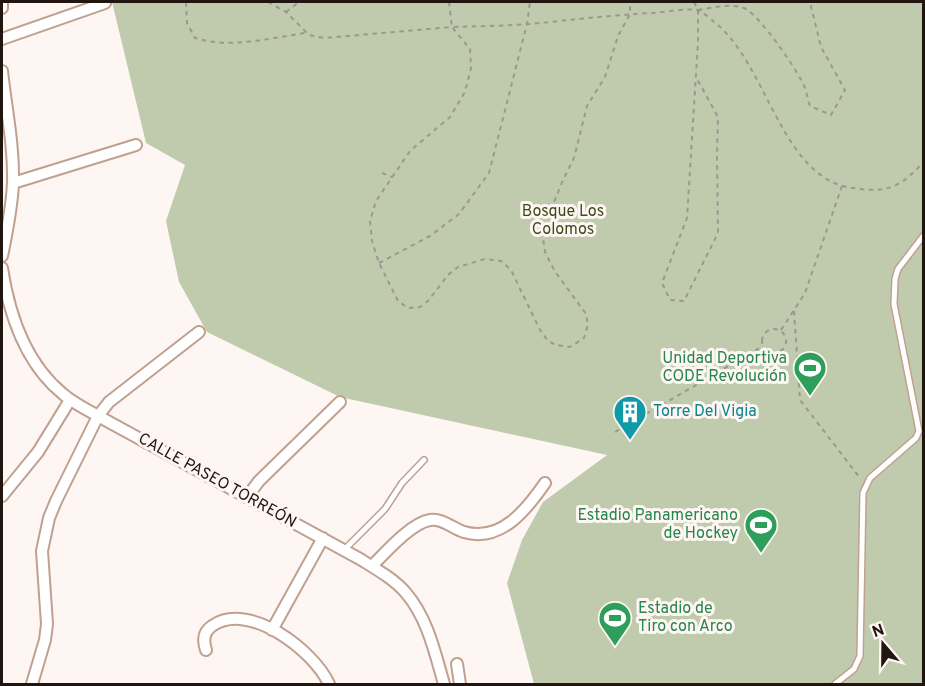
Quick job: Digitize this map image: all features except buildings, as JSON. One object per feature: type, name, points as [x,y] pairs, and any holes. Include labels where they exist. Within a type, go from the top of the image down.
[{"type":"street","points":[[2,8],[3,2]]},
{"type":"street","points":[[2,39],[105,3]]},
{"type":"street","points":[[2,71],[13,153],[9,225],[2,256]]},
{"type":"street","points":[[13,183],[136,145]]},
{"type":"street","name":"CALLE PASEO TORREÓN","points":[[2,268],[7,302],[18,333],[43,374],[70,400],[323,538],[389,578],[406,592],[418,610],[430,637],[444,684]]},
{"type":"street","points":[[32,684],[45,640],[47,624],[42,570],[44,536],[56,501],[98,416],[109,402],[199,332]]},
{"type":"street","points":[[3,490],[38,452],[70,400]]},
{"type":"street","points":[[247,497],[259,481],[340,402]]},
{"type":"street","points":[[372,566],[411,530],[430,520],[444,522],[463,532],[477,534],[492,532],[507,526],[522,513],[545,483]]},
{"type":"street","points":[[272,630],[323,538]]},
{"type":"street","points":[[206,650],[203,642],[207,630],[220,621],[243,619],[286,638],[319,668],[329,684]]},
{"type":"street","points":[[457,664],[460,684]]},
{"type":"lane","points":[[835,684],[854,669],[861,656],[863,493],[865,485],[918,435],[894,304],[895,279],[898,269],[924,235]]},
{"type":"lane","points":[[344,550],[385,509],[402,483],[424,460]]},
{"type":"path","points":[[186,2],[187,22],[195,38],[207,42],[236,43],[305,33],[324,38],[452,27],[527,24],[725,6],[743,8],[755,14],[784,54],[805,87],[810,106],[831,115],[845,90],[821,47],[810,2]]},
{"type":"path","points":[[268,2],[286,12],[305,33]]},
{"type":"path","points":[[286,12],[299,2]]},
{"type":"path","points":[[449,2],[452,27],[470,49],[471,68],[465,92],[450,117],[410,151],[376,201],[370,221],[372,242],[379,263],[398,301],[408,308],[420,307],[428,301],[448,275],[459,267],[485,259],[501,261],[511,270],[540,330],[548,340],[556,345],[570,347],[584,339],[588,325],[586,314],[554,270],[545,252],[543,238],[546,222],[562,180],[574,158],[587,106],[605,77],[618,36],[630,14],[630,2]]},
{"type":"path","points":[[379,263],[430,236],[459,214],[489,173],[527,24],[530,2]]},
{"type":"path","points":[[694,2],[698,10],[726,32],[753,71],[795,147],[811,166],[842,186],[868,190],[895,188],[911,176],[924,161]]},
{"type":"path","points":[[725,6],[726,2]]},
{"type":"path","points":[[696,77],[718,117],[718,232],[684,301],[670,300],[662,283],[687,218],[698,10]]},
{"type":"path","points":[[382,173],[392,177]]},
{"type":"path","points":[[781,330],[806,293],[842,186]]},
{"type":"path","points":[[794,310],[800,400],[865,485]]},
{"type":"path","points":[[762,346],[762,337],[765,333],[772,329],[781,330]]},
{"type":"path","points":[[762,346],[771,353],[785,346],[786,339],[781,330]]},
{"type":"path","points":[[615,432],[762,346]]},
{"type":"green space","name":"Bosque Los Colomos","points":[[112,2],[923,2],[923,684],[534,684],[507,583],[522,540],[543,502],[607,455],[340,397],[207,332],[179,282],[166,221],[185,165],[146,143]]},
{"type":"place","name":"Unidad Deportiva CODE Revolución","points":[[810,397]]},
{"type":"place","name":"Torre Del Vigia","points":[[630,441]]},
{"type":"place","name":"Estadio Panamericano de Hockey","points":[[761,554]]},
{"type":"place","name":"Estadio de Tiro con Arco","points":[[615,647]]}]
